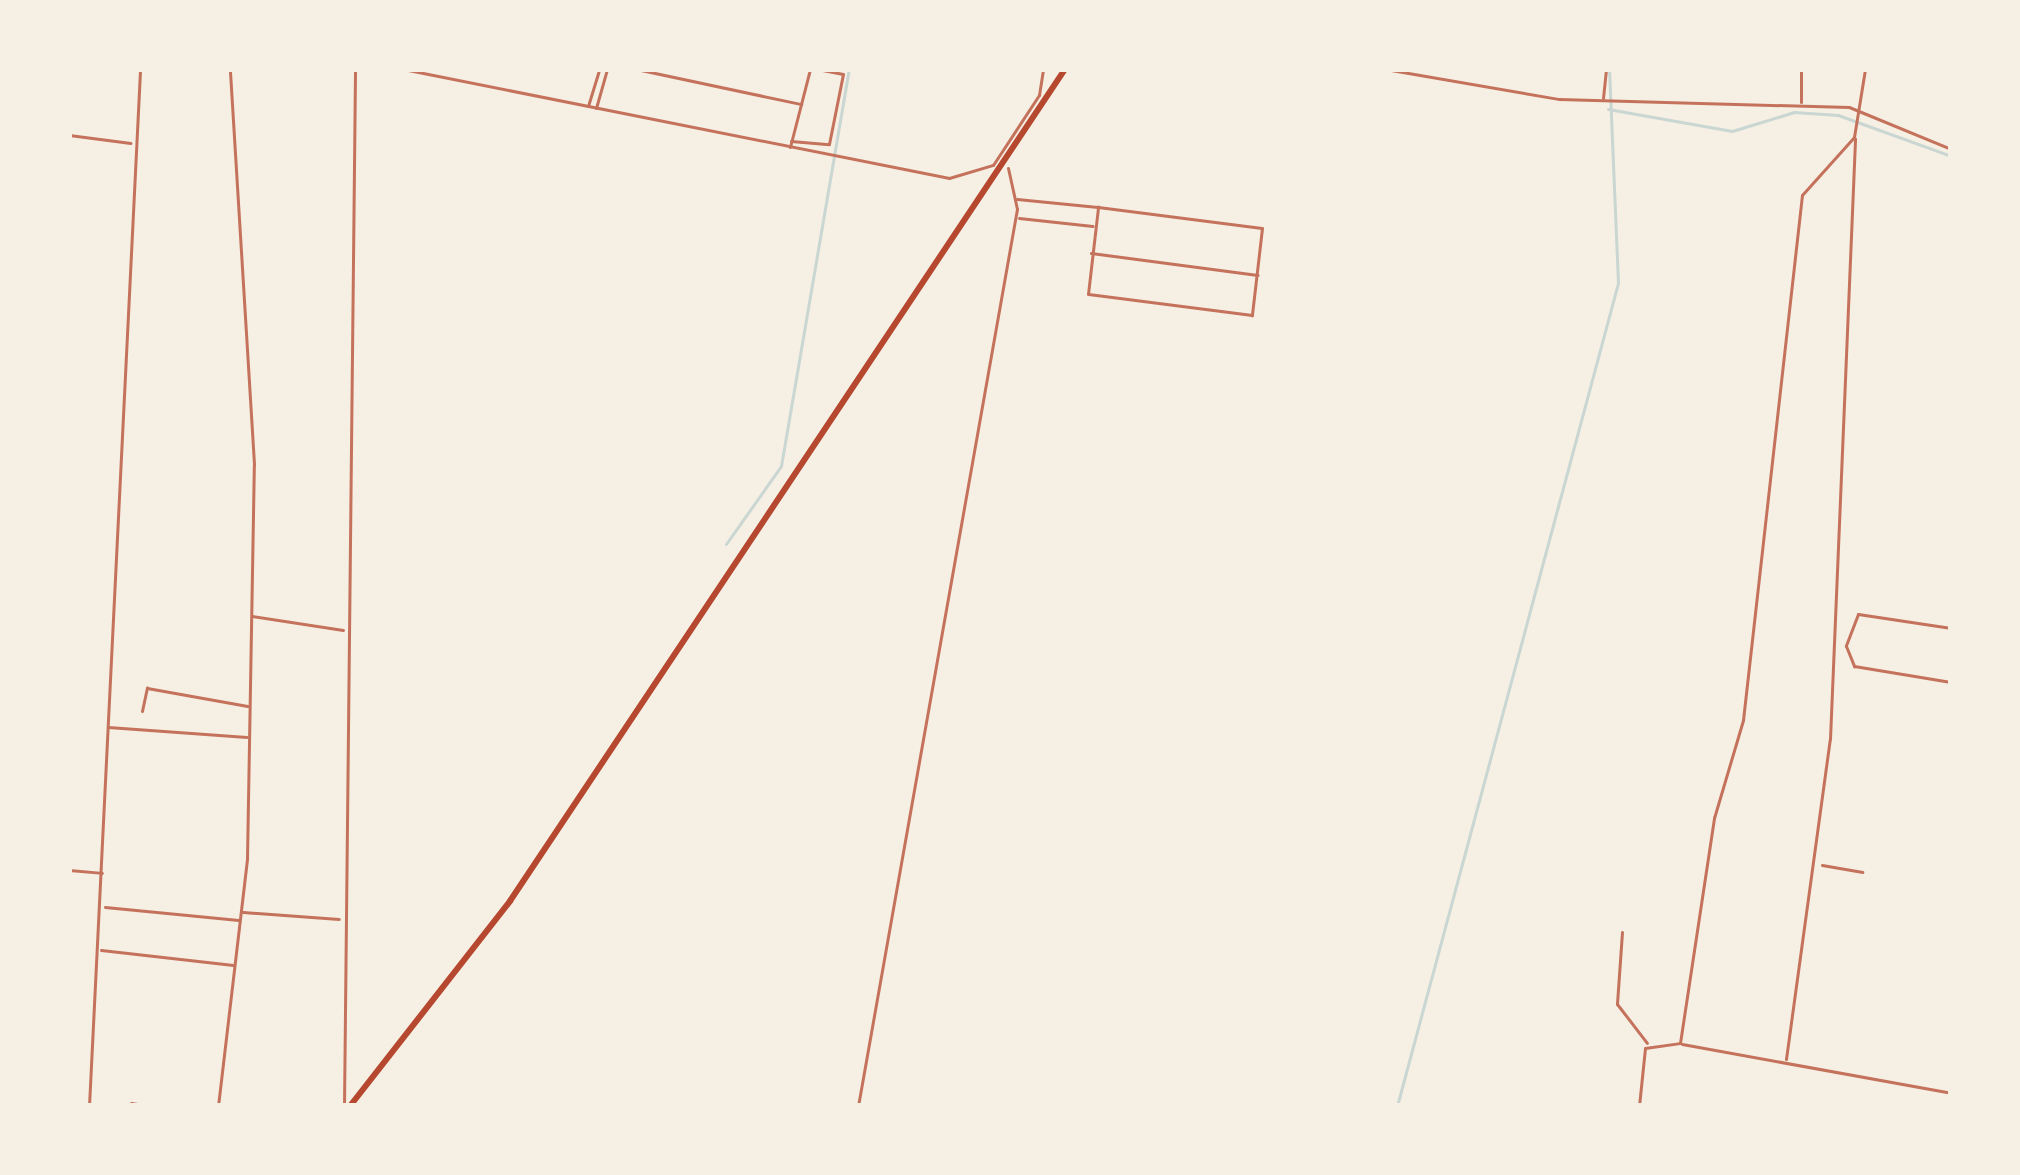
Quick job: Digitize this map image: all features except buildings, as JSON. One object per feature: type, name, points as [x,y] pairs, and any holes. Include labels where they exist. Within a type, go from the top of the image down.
[{"type":"highway","points":[[347,1106],[510,901],[1008,168],[1065,69]]},
{"type":"street","points":[[89,1106],[104,907],[132,143],[140,69]]},
{"type":"street","points":[[218,1106],[241,912],[253,428],[230,69]]},
{"type":"street","points":[[347,1106],[344,630],[355,69]]},
{"type":"street","points":[[403,69],[790,144],[846,160],[978,173],[1065,69]]},
{"type":"street","points":[[588,106],[599,69]]},
{"type":"street","points":[[596,108],[607,69]]},
{"type":"street","points":[[636,69],[801,104]]},
{"type":"street","points":[[790,144],[810,69]]},
{"type":"street","points":[[790,144],[830,144],[843,74],[818,69]]},
{"type":"street","points":[[1040,95],[1043,69]]},
{"type":"street","points":[[1385,69],[1604,100],[1802,104],[1861,112],[1951,148]]},
{"type":"street","points":[[1604,100],[1606,69]]},
{"type":"street","points":[[1802,69],[1802,104]]},
{"type":"street","points":[[1680,1043],[1714,818],[1746,697],[1802,194],[1854,137],[1864,69]]},
{"type":"street","points":[[69,135],[132,143]]},
{"type":"street","points":[[1788,1059],[1823,865],[1862,167],[1854,137]]},
{"type":"street","points":[[858,1106],[1015,217],[1008,168]]},
{"type":"street","points":[[1016,199],[1098,207],[1262,228],[1258,275],[1247,317],[1088,294],[1098,207]]},
{"type":"street","points":[[1015,217],[1094,226]]},
{"type":"street","points":[[1090,253],[1258,275]]},
{"type":"street","points":[[1951,628],[1858,614],[1846,646],[1854,666],[1951,682]]},
{"type":"street","points":[[250,616],[344,630]]},
{"type":"street","points":[[142,712],[146,688],[249,706]]},
{"type":"street","points":[[108,727],[248,737]]},
{"type":"street","points":[[1823,865],[1862,872]]},
{"type":"street","points":[[69,870],[104,873]]},
{"type":"street","points":[[104,907],[240,920]]},
{"type":"street","points":[[241,912],[339,919]]},
{"type":"street","points":[[1622,932],[1617,1004],[1648,1045],[1639,1106]]},
{"type":"street","points":[[101,950],[235,966]]},
{"type":"street","points":[[1648,1045],[1680,1043],[1788,1059],[1951,1093]]},
{"type":"street","points":[[131,1103],[149,1106]]},
{"type":"waterway","points":[[726,544],[781,466],[849,69]]},
{"type":"waterway","points":[[1397,1106],[1618,283],[1609,69]]},
{"type":"waterway","points":[[1608,109],[1732,131],[1794,112],[1838,115],[1951,156]]}]
